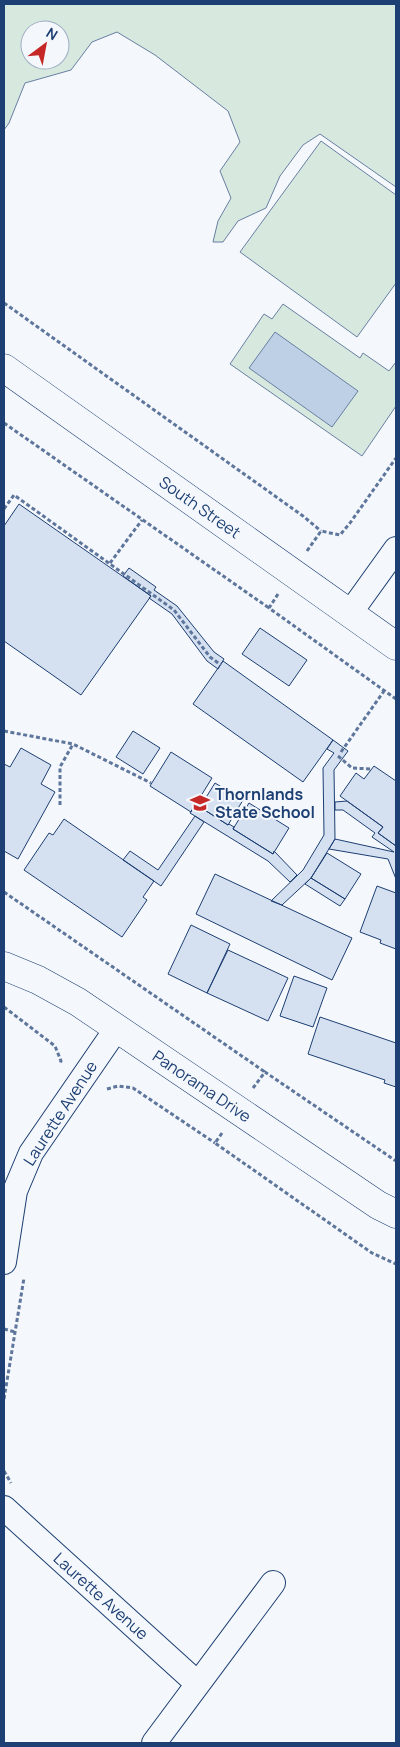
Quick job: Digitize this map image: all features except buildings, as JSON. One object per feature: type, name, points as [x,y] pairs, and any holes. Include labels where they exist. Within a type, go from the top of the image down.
[{"type":"street","name":"South Street","points":[[4,368],[396,646]]},
{"type":"street","points":[[350,613],[396,549]]},
{"type":"street","name":"Panorama Drive","points":[[4,966],[38,980],[62,993],[370,1199],[396,1214]]},
{"type":"street","name":"Laurette Avenue","points":[[4,1262],[15,1191],[31,1153],[116,1028]]},
{"type":"street","name":"Laurette Avenue","points":[[4,1508],[198,1684]]},
{"type":"street","points":[[154,1743],[273,1583]]},
{"type":"path","points":[[4,303],[303,516],[321,531]]},
{"type":"path","points":[[4,423],[269,608]]},
{"type":"path","points":[[4,509],[14,495],[110,563],[174,610],[210,657],[221,665]]},
{"type":"path","points":[[110,563],[142,520]]},
{"type":"path","points":[[372,769],[352,768],[340,754],[384,691]]},
{"type":"path","points":[[4,731],[73,744],[151,784]]},
{"type":"path","points":[[60,805],[60,767],[73,744]]},
{"type":"path","points":[[4,892],[264,1072]]},
{"type":"path","points":[[4,1399],[25,1274]]},
{"type":"path","points":[[4,1329],[15,1332]]},
{"type":"shaded area","points":[[4,4],[396,4],[396,187],[320,134],[303,145],[280,176],[266,208],[238,221],[223,242],[213,242],[218,221],[231,198],[220,171],[240,142],[228,111],[155,55],[117,32],[92,42],[71,70],[25,83],[9,123],[4,130]]},
{"type":"shaded area","points":[[321,141],[396,195],[396,283],[357,337],[240,252]]},
{"type":"shaded area","points":[[283,304],[360,358],[363,353],[389,371],[396,362],[396,406],[362,456],[230,364],[264,314],[272,319]]},
{"type":"water","points":[[275,332],[358,391],[332,427],[249,368]]},
{"type":"place","name":"Thornlands State School","points":[[200,803]]}]
